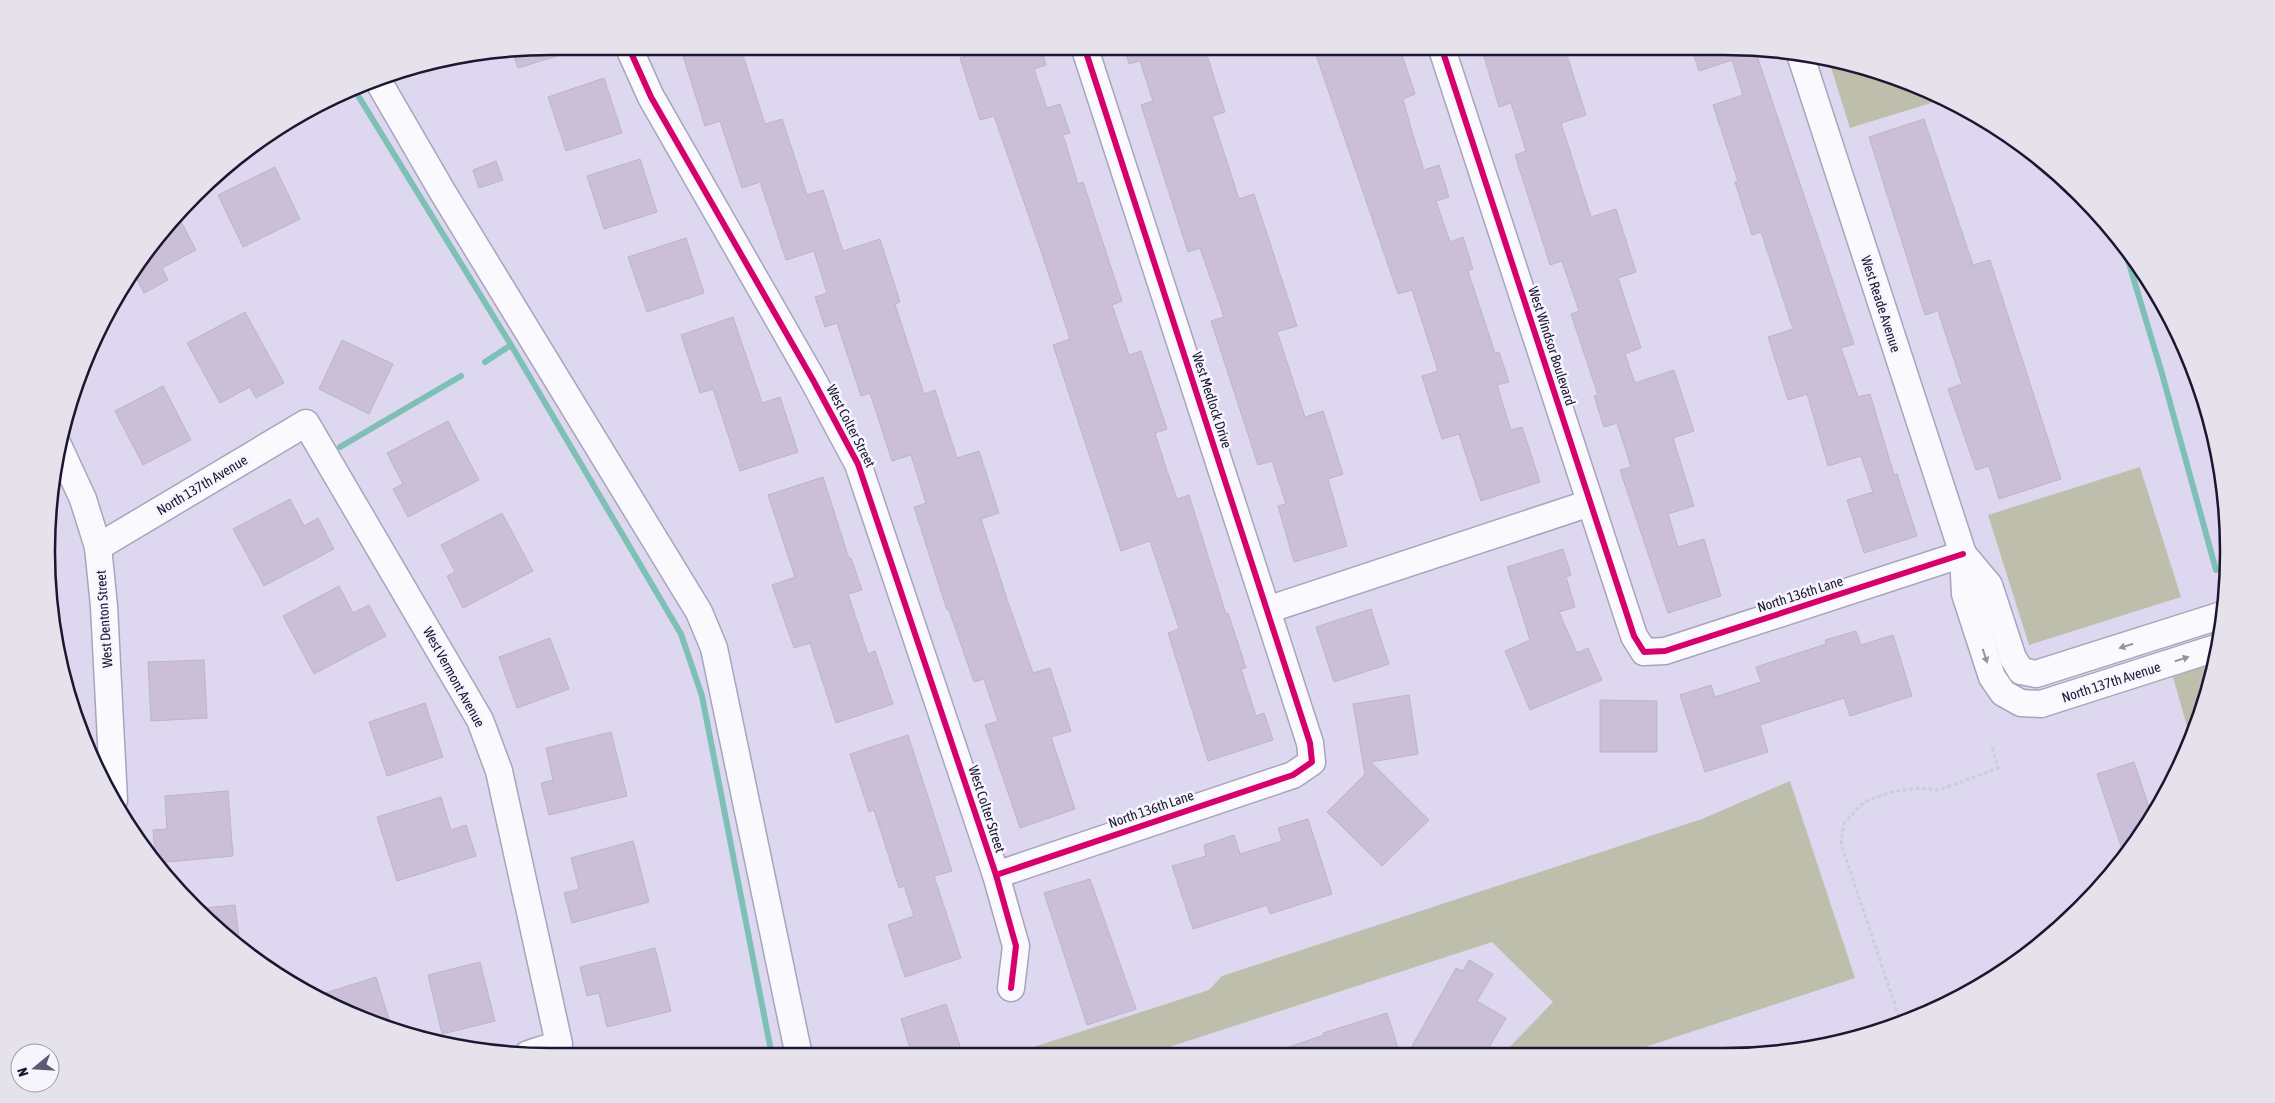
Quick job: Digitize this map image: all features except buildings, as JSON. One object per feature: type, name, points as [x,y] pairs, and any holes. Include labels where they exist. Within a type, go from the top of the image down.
[{"type":"street","name":"West Colter Street","points":[[632,55],[651,97],[813,380],[858,464],[996,875],[1016,946],[1011,988]]},
{"type":"street","name":"West Medlock Drive","points":[[1087,55],[1310,743],[1312,762]]},
{"type":"street","name":"West Windsor Boulevard","points":[[1444,55],[1634,636],[1644,652]]},
{"type":"street","name":"West Reade Avenue","points":[[1803,62],[1963,554],[1965,594],[1992,677],[2003,693]]},
{"type":"street","points":[[381,85],[442,191],[699,612],[714,648],[797,1048]]},
{"type":"street","name":"North 137th Avenue","points":[[98,547],[306,423]]},
{"type":"street","name":"West Vermont Avenue","points":[[306,423],[480,720],[499,771],[559,1044],[547,1048]]},
{"type":"street","name":"West Denton Street","points":[[64,459],[82,499],[98,547],[104,606],[106,771]]},
{"type":"street","points":[[1267,610],[1590,503]]},
{"type":"street","name":"North 136th Lane","points":[[1644,652],[1664,651],[1963,554]]},
{"type":"street","name":"West Reade Avenue","points":[[1963,554],[1990,586],[2013,658],[2021,670]]},
{"type":"street","points":[[1972,616],[1997,607]]},
{"type":"street","points":[[2003,693],[2021,670],[2036,674],[2216,618]]},
{"type":"street","name":"North 137th Avenue","points":[[2003,693],[2021,703],[2041,704],[2210,650]]},
{"type":"street","name":"North 136th Lane","points":[[996,875],[1293,775],[1312,762]]},
{"type":"path","points":[[1899,1016],[1841,844],[1844,823],[1864,802],[1891,792],[1918,788],[1939,790],[1998,768],[1992,747]]},
{"type":"green space","points":[[1831,67],[1883,81],[1934,102],[1850,128]]},
{"type":"green space","points":[[2140,467],[2181,597],[2029,645],[1988,515]]},
{"type":"green space","points":[[2206,666],[2187,728],[2173,677]]},
{"type":"green space","points":[[1790,781],[1855,978],[1642,1048],[1509,1048],[1553,1002],[1492,942],[1166,1048],[1031,1048],[1209,990],[1222,976],[1702,819]]},
{"type":"waterway","points":[[357,95],[511,345],[681,634],[702,696],[770,1048]]},
{"type":"waterway","points":[[2130,268],[2161,370],[2216,570]]},
{"type":"waterway","points":[[485,362],[511,345]]},
{"type":"waterway","points":[[340,447],[461,376]]},
{"type":"cycle path","points":[[632,55],[651,97],[813,380],[858,464],[996,875],[1016,946],[1011,988]]},
{"type":"cycle path","points":[[996,875],[1293,775],[1312,762],[1310,743],[1087,55]]},
{"type":"cycle path","points":[[1444,55],[1634,636],[1644,652],[1665,651],[1963,554]]}]
